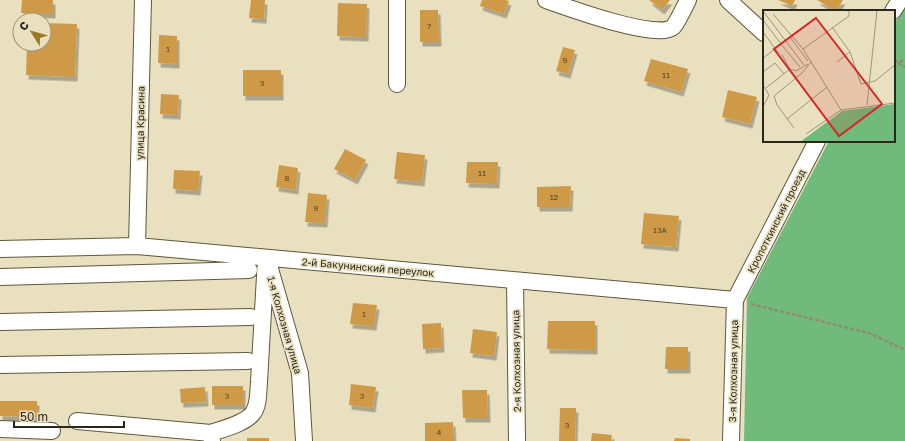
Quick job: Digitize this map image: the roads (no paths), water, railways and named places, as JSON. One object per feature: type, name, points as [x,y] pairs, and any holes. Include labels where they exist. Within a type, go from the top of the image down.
[{"type":"street","name":"улица Красина","points":[[137,246],[143,0]]},
{"type":"street","points":[[397,0],[397,84]]},
{"type":"street","points":[[546,0],[627,26],[658,31],[674,27],[688,0]]},
{"type":"street","points":[[728,0],[763,32]]},
{"type":"street","points":[[894,10],[900,0]]},
{"type":"street","name":"Кропоткинский проезд","points":[[735,300],[816,142]]},
{"type":"street","name":"2-й Бакунинский переулок","points":[[0,250],[137,246],[735,300]]},
{"type":"street","points":[[77,421],[211,437],[240,423],[253,413],[257,403],[259,382],[266,258]]},
{"type":"street","name":"1-я Колхозная улица","points":[[266,258],[300,373],[304,441]]},
{"type":"street","points":[[0,278],[249,270]]},
{"type":"street","name":"2-я Колхозная улица","points":[[515,281],[517,441]]},
{"type":"street","name":"3-я Колхозная улица","points":[[731,441],[735,300]]},
{"type":"street","points":[[0,322],[251,317]]},
{"type":"street","points":[[0,365],[248,361]]},
{"type":"street","points":[[0,429],[52,431]]}]
